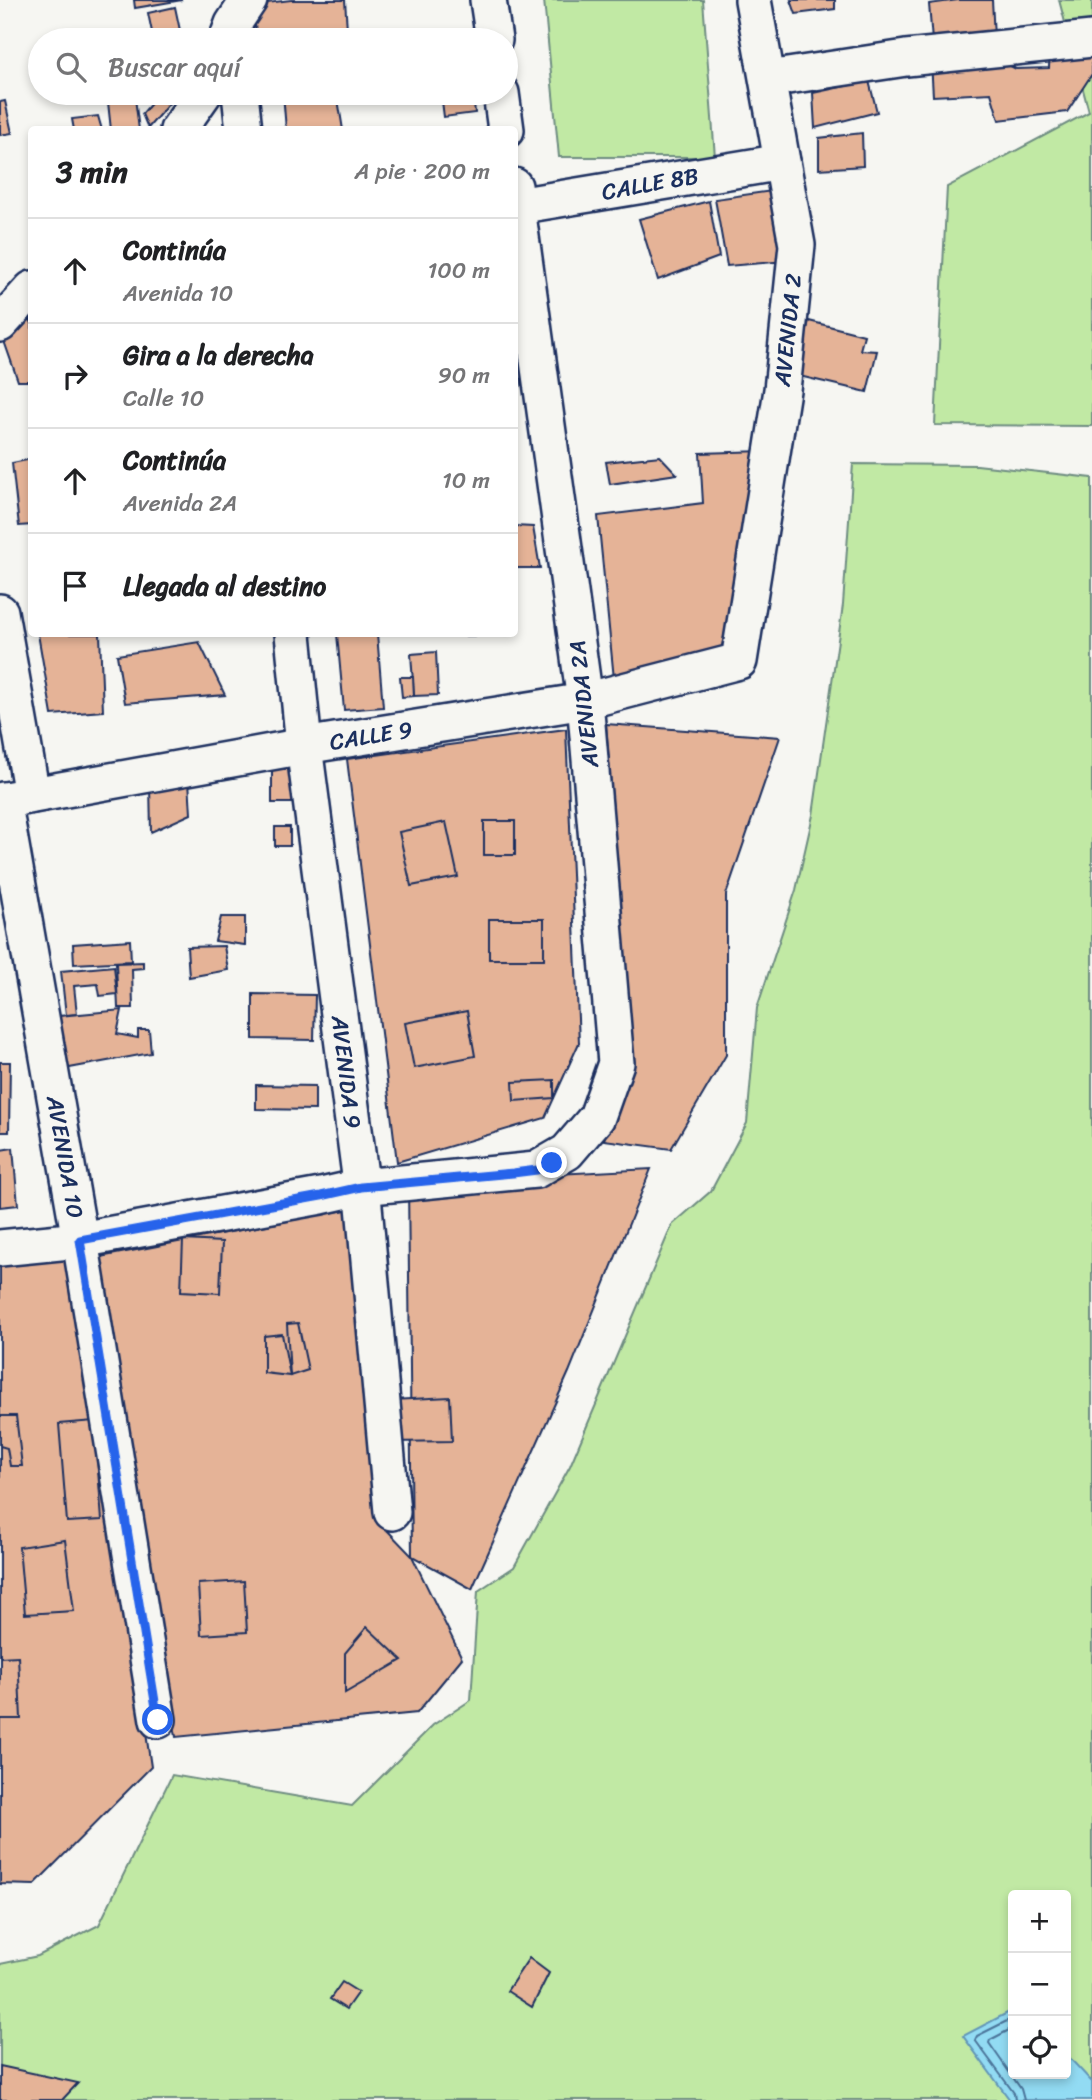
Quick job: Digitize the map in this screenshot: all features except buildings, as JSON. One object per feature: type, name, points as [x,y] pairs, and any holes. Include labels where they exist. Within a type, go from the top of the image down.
[{"type":"street","points":[[488,0],[492,28]]},
{"type":"street","name":"AVENIDA 2","points":[[739,661],[782,390],[797,245],[753,0]]},
{"type":"street","points":[[768,79],[906,58],[1092,39]]},
{"type":"street","points":[[181,126],[196,105]]},
{"type":"street","points":[[241,105],[244,126]]},
{"type":"street","points":[[503,105],[505,126]]},
{"type":"street","name":"CALLE 8B","points":[[518,196],[782,162]]},
{"type":"street","name":"AVENIDA 2A","points":[[0,1248],[80,1240],[361,1187],[537,1170],[567,1152],[597,1117],[616,1063],[586,701],[518,210]]},
{"type":"street","points":[[0,324],[28,293]]},
{"type":"street","name":"AVENIDA 10","points":[[0,612],[11,799],[158,1720]]},
{"type":"street","name":"AVENIDA 9","points":[[293,637],[304,747],[361,1187],[392,1511]]},
{"type":"street","name":"CALLE 9","points":[[11,799],[586,701],[739,661]]},
{"type":"green space","points":[[544,0],[703,0],[715,157],[559,157]]},
{"type":"green space","points":[[1059,0],[1092,0],[1092,426],[935,425],[947,187],[1089,112]]},
{"type":"green space","points":[[853,464],[977,465],[1092,478],[1092,2100],[8,2100],[0,2096],[0,1964],[38,1956],[99,1925],[172,1775],[352,1806],[433,1725],[471,1700],[478,1591],[514,1567],[570,1466],[672,1225],[711,1191],[747,1123],[757,1008],[796,890],[813,815],[843,605]]},
{"type":"water","points":[[1008,2013],[1008,2079],[1071,2079],[1071,2059],[1092,2082],[1092,2100],[1010,2100],[963,2036]]},
{"type":"route","points":[[158,1720],[80,1240],[361,1187],[537,1170],[552,1163]]}]
